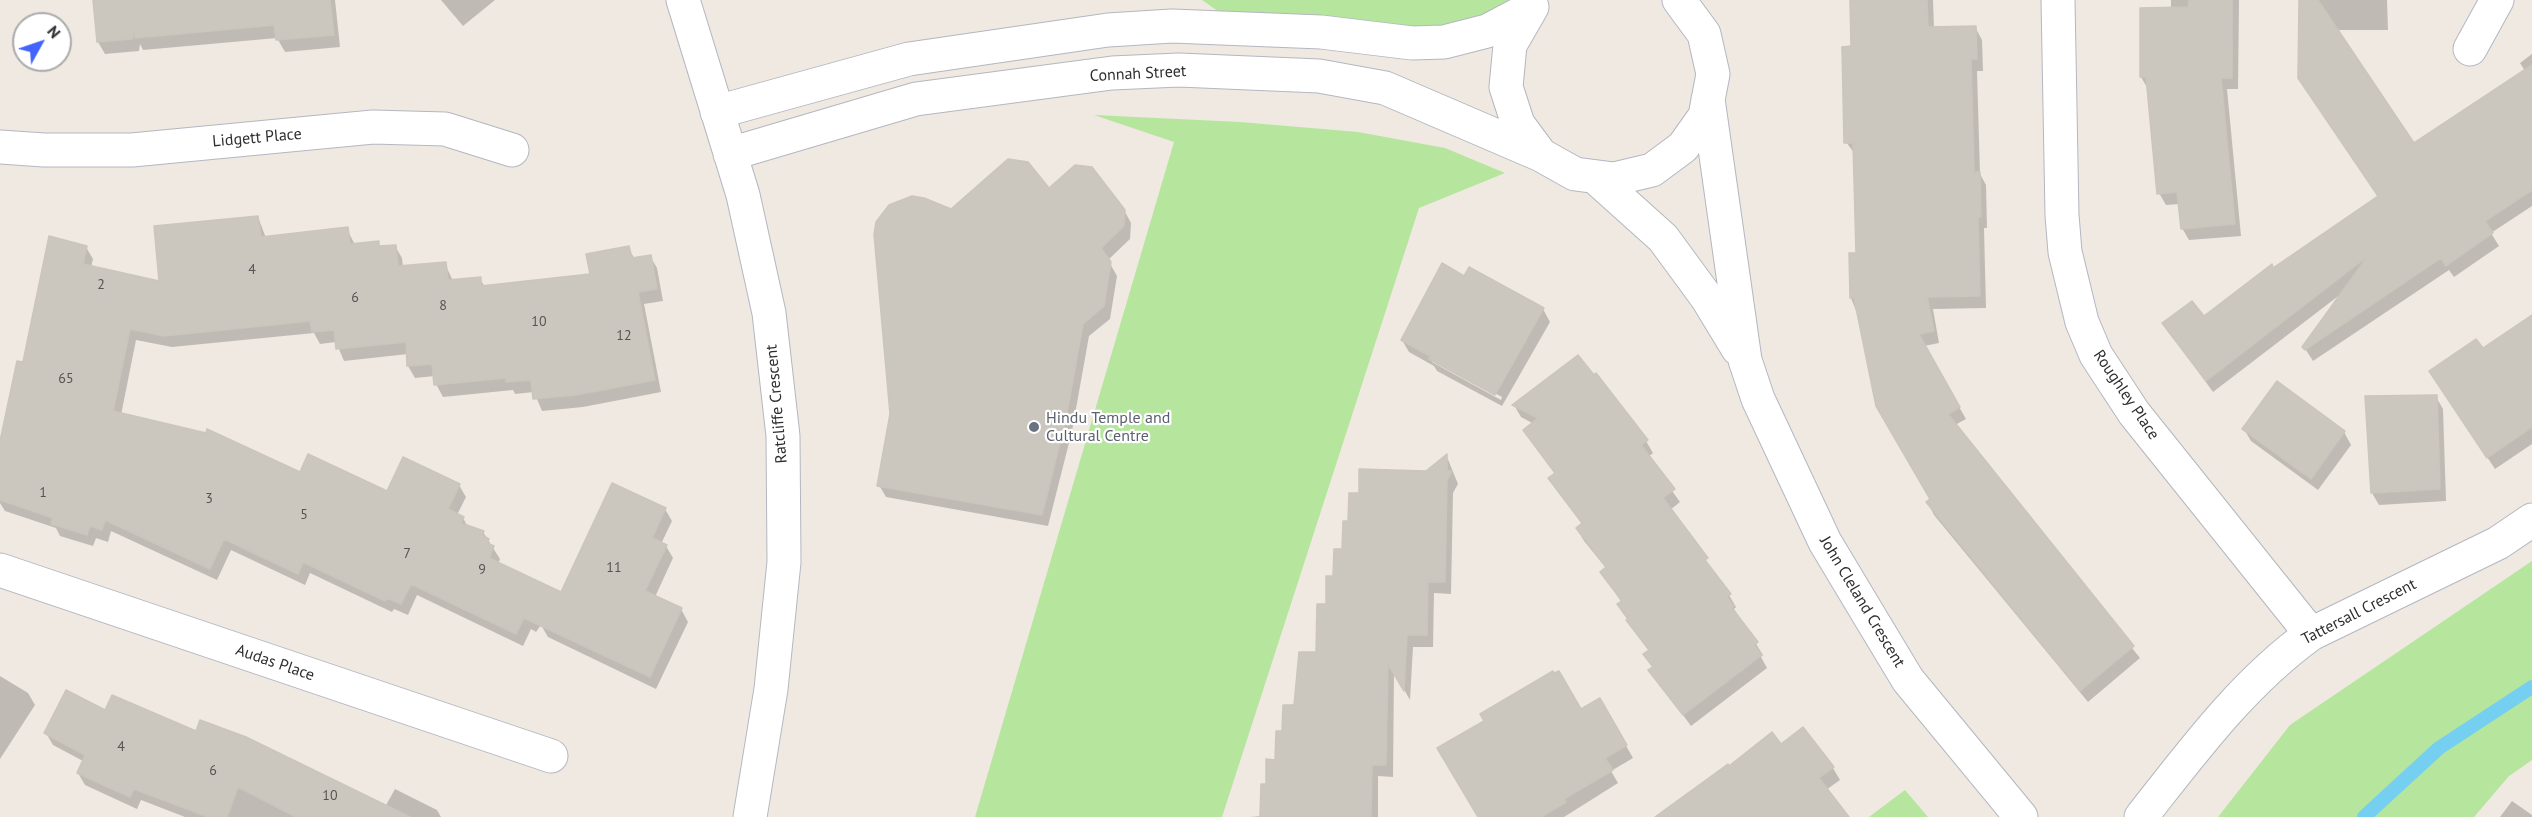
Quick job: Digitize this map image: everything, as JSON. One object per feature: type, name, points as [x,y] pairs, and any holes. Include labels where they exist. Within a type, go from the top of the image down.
[{"type":"street","name":"Ratcliffe Crescent","points":[[683,0],[730,154],[769,313],[783,436],[784,562],[771,689],[750,817]]},
{"type":"street","points":[[1535,4],[1510,45],[1506,87],[1518,124],[1541,154],[1575,174],[1614,179],[1652,170],[1683,147],[1705,116],[1713,74],[1704,34],[1680,0]]},
{"type":"street","name":"Roughley Place","points":[[2058,0],[2064,243],[2082,322],[2096,355],[2134,413],[2311,633]]},
{"type":"street","points":[[2470,49],[2497,0]]},
{"type":"street","points":[[717,112],[909,59],[1108,30],[1172,26],[1321,32],[1412,43],[1444,42],[1487,31],[1535,4]]},
{"type":"street","name":"Connah Street","points":[[730,154],[916,99],[1112,73],[1179,70],[1319,76],[1385,88],[1541,154]]},
{"type":"street","name":"John Cleland Crescent","points":[[1708,99],[1745,360],[1758,399],[1824,542],[1908,680],[2021,817]]},
{"type":"street","name":"Lidgett Place","points":[[0,147],[44,150],[132,150],[373,127],[446,129],[512,150]]},
{"type":"street","name":"John Cleland Crescent","points":[[1595,177],[1663,238],[1707,298],[1745,360]]},
{"type":"street","name":"Tattersall Crescent","points":[[2141,817],[2216,721],[2285,652],[2311,633],[2498,543],[2532,520]]},
{"type":"street","name":"Audas Place","points":[[0,570],[551,756]]},
{"type":"green space","points":[[1202,0],[1516,0],[1460,31],[1228,18]]},
{"type":"green space","points":[[1094,115],[1240,122],[1358,132],[1445,148],[1505,173],[1419,208],[1222,817],[975,817],[1174,142]]},
{"type":"green space","points":[[2532,561],[2532,760],[2509,776],[2474,817],[2218,817],[2290,725]]},
{"type":"green space","points":[[1905,790],[1928,817],[1869,817]]},
{"type":"building","points":[[93,0],[330,0],[334,35],[276,40],[274,25],[135,38],[134,31],[132,39],[97,42]]},
{"type":"building","points":[[1850,0],[1927,0],[1928,27],[1976,26],[1977,59],[1971,59],[1974,172],[1980,172],[1981,217],[1978,217],[1980,296],[1927,297],[1934,331],[1919,334],[1960,407],[1948,414],[2134,646],[2080,691],[1926,502],[1930,499],[1876,406],[1854,298],[1850,298],[1849,253],[1856,253],[1853,143],[1844,143],[1842,47],[1851,46]]},
{"type":"building","points":[[2189,0],[2232,0],[2232,78],[2221,78],[2235,224],[2181,229],[2177,192],[2157,194],[2146,77],[2140,77],[2140,8],[2188,7]]},
{"type":"building","points":[[2299,0],[2318,0],[2414,143],[2532,65],[2532,190],[2485,221],[2493,233],[2446,266],[2441,258],[2305,350],[2302,347],[2368,256],[2206,381],[2162,323],[2192,301],[2204,316],[2272,264],[2273,268],[2378,196],[2298,78]]},
{"type":"building","points":[[1008,159],[1028,162],[1049,188],[1075,165],[1092,167],[1125,210],[1124,226],[1101,248],[1111,262],[1104,306],[1083,324],[1066,418],[1042,515],[877,486],[890,414],[874,234],[876,222],[889,205],[912,196],[924,198],[951,209]]},
{"type":"building","points":[[258,216],[261,237],[348,227],[350,244],[379,241],[379,246],[396,245],[398,266],[446,262],[448,280],[481,277],[481,286],[590,274],[586,254],[629,246],[632,258],[651,255],[657,289],[638,292],[655,380],[576,395],[533,399],[531,380],[506,382],[506,378],[434,385],[432,364],[407,366],[406,342],[336,349],[334,330],[312,332],[310,321],[164,336],[130,329],[113,411],[206,433],[207,429],[300,472],[308,454],[387,491],[403,457],[460,484],[448,509],[464,517],[461,523],[484,531],[482,535],[489,539],[487,543],[494,546],[489,558],[561,592],[612,483],[666,508],[652,538],[667,545],[645,591],[682,608],[650,677],[524,618],[516,634],[411,584],[401,604],[387,598],[385,601],[303,562],[298,574],[224,539],[210,569],[105,520],[102,530],[90,526],[87,535],[51,524],[53,518],[0,500],[0,441],[17,361],[23,362],[49,236],[87,246],[83,264],[159,281],[154,226]]},
{"type":"building","points":[[1442,263],[1464,276],[1469,267],[1544,308],[1495,395],[1429,359],[1430,356],[1401,340]]},
{"type":"building","points":[[2532,315],[2532,427],[2487,458],[2429,371],[2476,339],[2483,348]]},
{"type":"building","points":[[1578,355],[1594,375],[1596,373],[1648,440],[1641,445],[1675,489],[1663,498],[1708,558],[1705,560],[1731,594],[1727,597],[1734,606],[1732,608],[1758,642],[1754,645],[1762,655],[1683,715],[1648,670],[1653,667],[1643,654],[1649,650],[1626,620],[1628,619],[1617,604],[1622,601],[1600,572],[1606,567],[1576,528],[1582,523],[1548,478],[1555,473],[1523,430],[1538,418],[1512,405]]},
{"type":"building","points":[[2277,381],[2345,431],[2311,479],[2242,429]]},
{"type":"building","points":[[2437,395],[2440,489],[2371,493],[2365,396]]},
{"type":"building","points":[[1447,454],[1447,471],[1452,471],[1447,480],[1445,582],[1428,582],[1427,635],[1407,635],[1404,691],[1388,664],[1386,765],[1372,765],[1371,817],[1260,817],[1261,784],[1266,784],[1266,759],[1275,760],[1276,731],[1282,731],[1283,705],[1294,705],[1299,652],[1316,652],[1317,604],[1326,604],[1326,576],[1333,576],[1334,549],[1342,549],[1343,521],[1348,521],[1349,493],[1359,493],[1359,469],[1426,471]]},
{"type":"building","points":[[1553,671],[1554,673],[1559,671],[1581,709],[1600,698],[1627,745],[1605,758],[1613,770],[1564,799],[1566,802],[1541,817],[1478,817],[1437,748],[1484,721],[1480,714]]},
{"type":"building","points":[[66,690],[105,710],[112,695],[196,731],[200,720],[246,737],[410,817],[296,817],[238,787],[227,817],[208,817],[134,789],[130,797],[77,773],[85,755],[44,733]]},
{"type":"building","points":[[1803,727],[1834,767],[1819,778],[1849,817],[1655,817],[1728,764],[1729,766],[1772,732],[1781,744]]},
{"type":"waterway","points":[[2364,817],[2439,748],[2532,687]]},
{"type":"place","name":"Hindu Temple and Cultural Centre","points":[[1034,427]]}]
